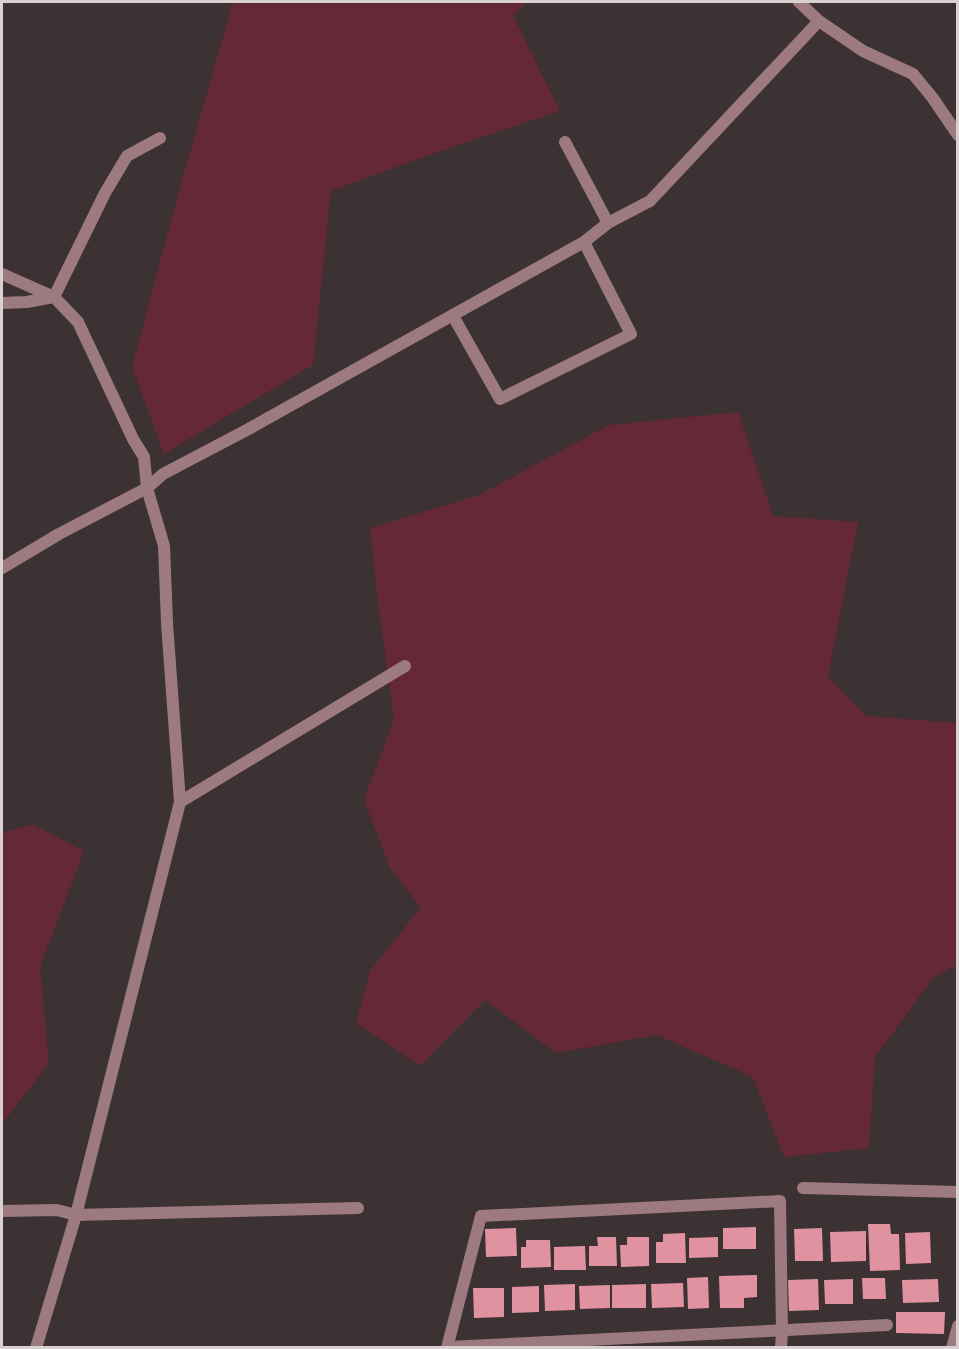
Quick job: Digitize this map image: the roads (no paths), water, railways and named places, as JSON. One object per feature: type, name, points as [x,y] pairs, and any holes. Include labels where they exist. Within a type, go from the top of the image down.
[{"type":"street","points":[[799,2],[819,21],[863,51],[913,74],[932,97],[957,135]]},
{"type":"street","points":[[2,568],[59,534],[147,488],[163,474],[243,432],[584,242],[608,224],[650,201],[819,21]]},
{"type":"street","points":[[54,297],[105,193],[127,156],[160,138]]},
{"type":"street","points":[[565,142],[608,224]]},
{"type":"street","points":[[453,316],[500,399],[631,334],[584,242]]},
{"type":"street","points":[[2,274],[54,297],[78,322],[133,439],[144,457],[147,488],[164,546],[167,623],[180,802],[76,1215],[36,1347]]},
{"type":"street","points":[[2,303],[27,302],[54,297]]},
{"type":"street","points":[[180,802],[405,666]]},
{"type":"street","points":[[803,1188],[957,1192]]},
{"type":"street","points":[[781,1347],[782,1331],[780,1201],[481,1216],[447,1347],[782,1331],[887,1325]]},
{"type":"street","points":[[2,1211],[57,1209],[76,1215],[358,1208]]},
{"type":"street","points":[[952,1347],[957,1326]]}]
